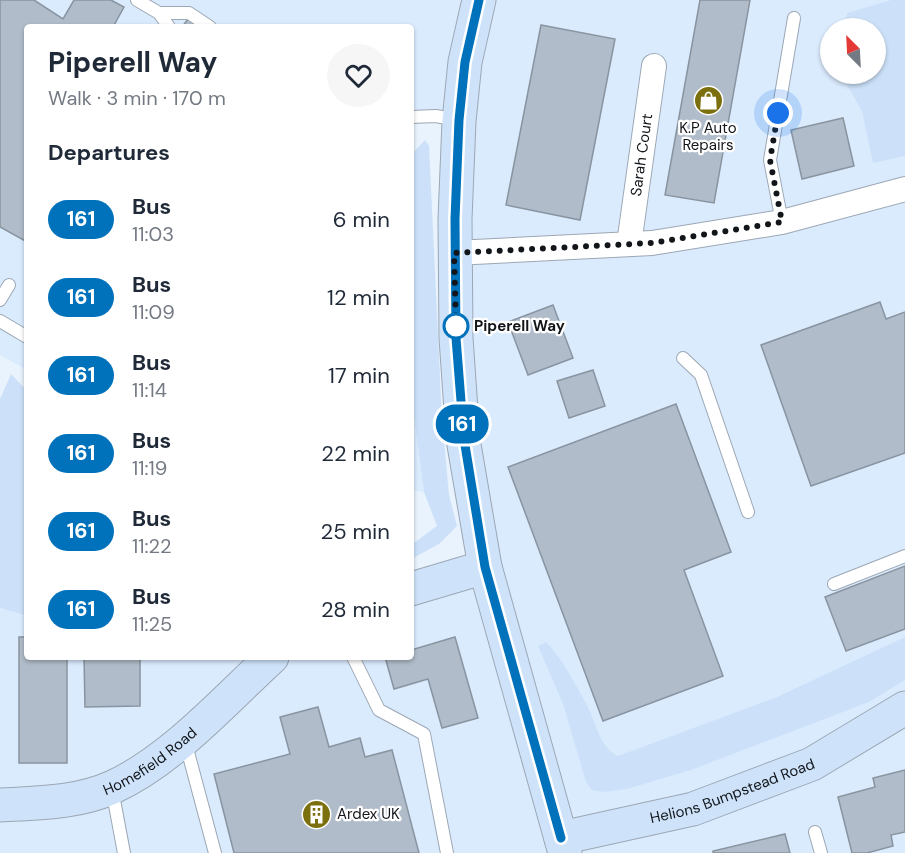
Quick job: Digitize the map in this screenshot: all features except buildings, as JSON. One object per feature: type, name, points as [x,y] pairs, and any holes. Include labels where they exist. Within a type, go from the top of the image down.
[{"type":"street","points":[[479,0],[465,62],[459,120],[454,253],[456,338],[464,439],[485,567],[563,846]]},
{"type":"street","name":"Sarah Court","points":[[629,244],[654,66]]},
{"type":"street","points":[[454,253],[629,244],[695,237],[782,222],[905,189]]},
{"type":"street","points":[[414,588],[485,567]]},
{"type":"street","name":"Homefield Road","points":[[0,806],[65,801],[111,788],[149,767],[269,660]]},
{"type":"street","name":"Helions Bumpstead Road","points":[[563,846],[704,805],[812,764],[905,708]]},
{"type":"lane","points":[[137,0],[159,13],[167,24]]},
{"type":"lane","points":[[159,13],[189,13],[206,24]]},
{"type":"lane","points":[[782,222],[770,160],[794,18]]},
{"type":"lane","points":[[414,117],[436,116],[459,120]]},
{"type":"lane","points":[[0,300],[9,285]]},
{"type":"lane","points":[[0,321],[24,335]]},
{"type":"lane","points":[[683,358],[701,375],[748,512]]},
{"type":"lane","points":[[834,584],[905,556]]},
{"type":"lane","points":[[354,660],[379,710],[424,734],[447,853]]},
{"type":"lane","points":[[184,737],[215,853]]},
{"type":"lane","points":[[111,788],[124,853]]},
{"type":"lane","points":[[815,832],[820,853]]},
{"type":"shaded area","points":[[0,0],[905,0],[905,853],[0,853],[0,608],[24,615],[24,660],[414,660],[414,588],[485,567],[459,121],[414,117],[414,24],[24,24],[24,368],[0,355]]},
{"type":"shaded area","points":[[891,0],[905,0],[905,156],[873,163],[862,111],[846,84],[886,84],[886,18],[846,18],[847,13]]},
{"type":"shaded area","points":[[425,140],[429,146],[442,419],[449,495],[457,526],[439,544],[414,557],[414,543],[437,526],[424,492],[414,417],[414,152]]},
{"type":"shaded area","points":[[11,374],[24,388],[24,615],[0,608],[0,399]]},
{"type":"shaded area","points":[[414,417],[424,492],[414,490]]},
{"type":"shaded area","points":[[905,637],[905,680],[869,702],[691,770],[627,789],[604,792],[592,790],[586,782],[563,704],[538,646],[546,642],[558,656],[587,705],[602,741],[618,756],[777,697]]},
{"type":"bus line","name":"161","points":[[479,0],[465,62],[459,120],[455,219],[456,338],[464,439],[485,567],[561,838]]},
{"type":"place","name":"K.P Auto Repairs","points":[[708,101]]},
{"type":"place","name":"Piperell Way","points":[[456,326]]},
{"type":"place","name":"Ardex UK","points":[[316,814]]},
{"type":"route","points":[[456,326],[454,253],[652,243],[782,222],[770,160],[778,113]]}]
